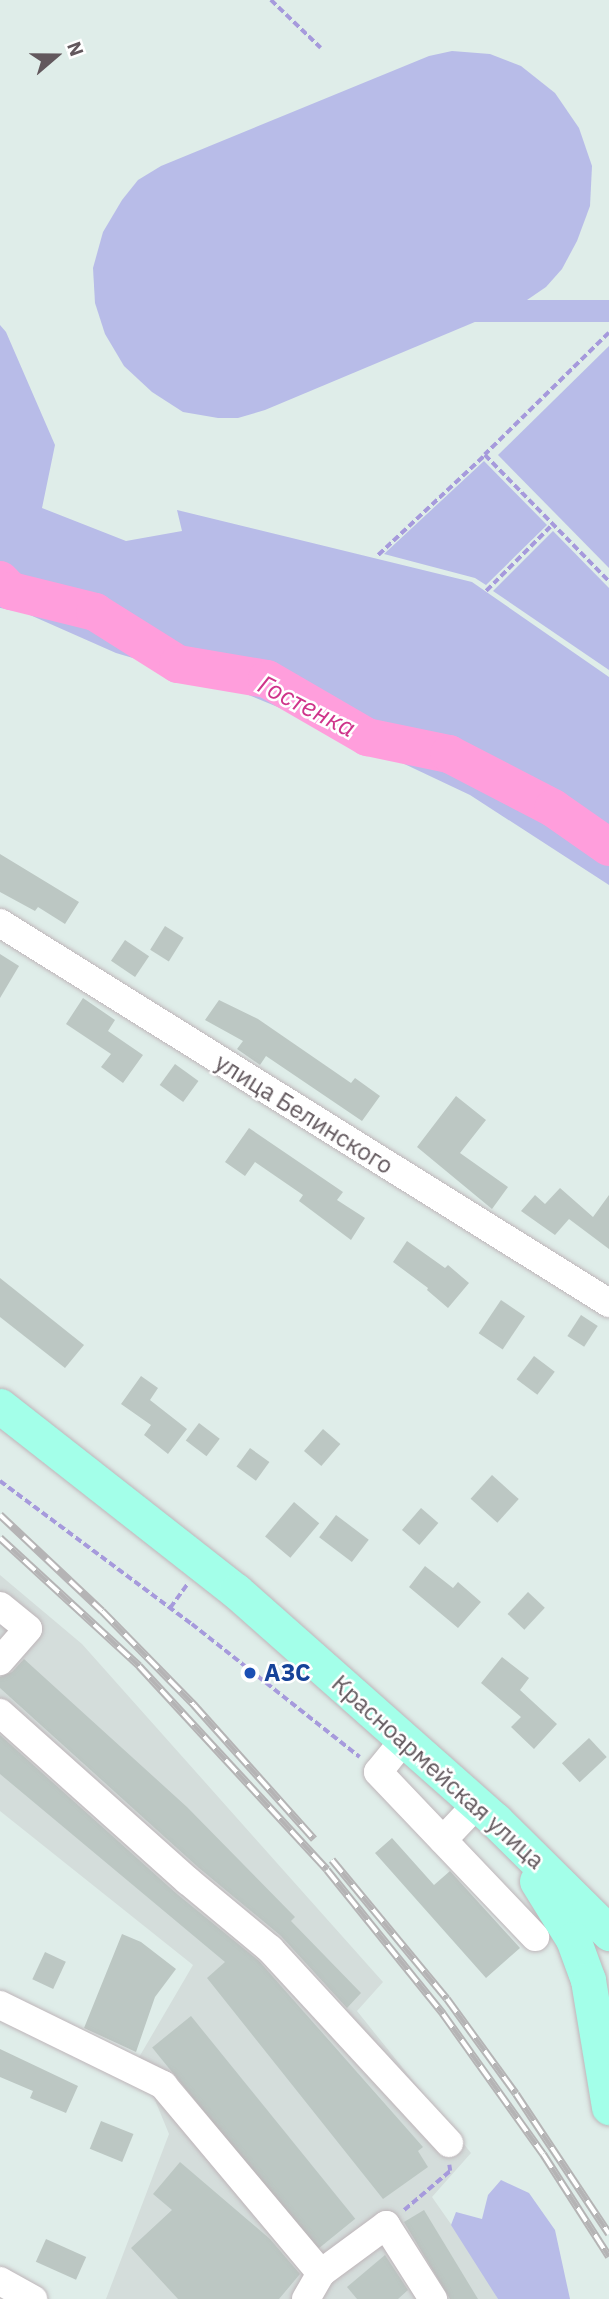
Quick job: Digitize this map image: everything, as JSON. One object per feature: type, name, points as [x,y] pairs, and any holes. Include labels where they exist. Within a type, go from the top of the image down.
[{"type":"main road","name":"Красноармейская улица","points":[[0,1406],[236,1591],[486,1812],[609,1933]]},
{"type":"main road","points":[[486,1812],[573,1939],[588,1980],[609,2107]]},
{"type":"street","name":"улица Белинского","points":[[0,923],[609,1303]]},
{"type":"street","points":[[0,1606],[28,1629],[0,1661]]},
{"type":"street","points":[[0,1713],[188,1881],[270,1949],[449,2143]]},
{"type":"street","points":[[404,1740],[378,1772],[535,1937]]},
{"type":"street","points":[[443,1840],[486,1812]]},
{"type":"street","points":[[0,2005],[163,2085],[321,2273]]},
{"type":"street","points":[[306,2299],[321,2273],[386,2225],[433,2299]]},
{"type":"street","points":[[0,2281],[33,2299]]},
{"type":"path","points":[[271,0],[321,48]]},
{"type":"path","points":[[378,555],[609,333]]},
{"type":"path","points":[[485,455],[609,581]]},
{"type":"path","points":[[486,591],[553,524]]},
{"type":"path","points":[[0,1481],[192,1624],[378,1772]]},
{"type":"path","points":[[386,2225],[450,2171],[449,2143]]},
{"type":"shaded area","points":[[452,51],[490,54],[521,66],[555,93],[579,128],[592,166],[590,206],[577,241],[562,269],[546,287],[527,300],[265,410],[238,418],[218,418],[183,412],[152,392],[124,366],[105,334],[95,303],[93,268],[103,232],[122,200],[138,180],[161,166],[429,56]]},
{"type":"shaded area","points":[[261,300],[609,300],[609,322],[261,322]]},
{"type":"shaded area","points":[[0,325],[6,332],[55,445],[42,508],[126,541],[182,531],[177,510],[472,582],[609,677],[609,885],[470,795],[324,726],[224,685],[116,653],[21,611],[0,608]]},
{"type":"shaded area","points":[[609,346],[609,568],[498,455]]},
{"type":"shaded area","points":[[484,461],[547,525],[486,585],[475,578],[384,554]]},
{"type":"shaded area","points":[[553,531],[609,588],[609,670],[493,591]]},
{"type":"shaded area","points":[[0,1575],[82,1644],[383,1982],[357,2011],[471,2153],[432,2197],[474,2257],[498,2299],[106,2299],[169,2134],[138,2059],[193,1965],[0,1811]]},
{"type":"shaded area","points":[[501,2180],[529,2193],[555,2230],[570,2299],[498,2299],[451,2225],[456,2212],[482,2219],[488,2195]]},
{"type":"building","points":[[0,854],[79,902],[65,924],[38,907],[35,911],[0,892]]},
{"type":"building","points":[[165,926],[184,938],[169,961],[150,950]]},
{"type":"building","points":[[125,940],[149,956],[135,977],[111,961]]},
{"type":"building","points":[[0,954],[19,966],[0,998]]},
{"type":"building","points":[[83,998],[115,1020],[108,1031],[143,1055],[123,1083],[101,1067],[111,1054],[66,1024]]},
{"type":"building","points":[[219,1000],[258,1019],[351,1083],[355,1078],[380,1096],[362,1121],[266,1056],[260,1065],[237,1049],[243,1041],[205,1020]]},
{"type":"building","points":[[175,1064],[198,1081],[183,1102],[160,1085]]},
{"type":"building","points":[[456,1096],[486,1120],[460,1153],[508,1187],[492,1209],[417,1147]]},
{"type":"building","points":[[249,1128],[343,1192],[337,1200],[365,1218],[351,1240],[299,1201],[303,1195],[255,1162],[245,1176],[225,1162]]},
{"type":"building","points":[[560,1188],[593,1217],[609,1195],[609,1249],[569,1219],[555,1235],[521,1211],[535,1195],[545,1204]]},
{"type":"building","points":[[407,1241],[445,1268],[448,1265],[469,1283],[448,1308],[427,1290],[428,1288],[393,1262]]},
{"type":"building","points":[[0,1278],[84,1345],[65,1368],[0,1317]]},
{"type":"building","points":[[501,1300],[525,1316],[503,1349],[479,1333]]},
{"type":"building","points":[[581,1315],[598,1326],[584,1347],[567,1336]]},
{"type":"building","points":[[534,1356],[555,1372],[537,1395],[517,1379]]},
{"type":"building","points":[[141,1376],[158,1388],[150,1400],[187,1429],[168,1454],[144,1435],[151,1425],[121,1404]]},
{"type":"building","points":[[199,1423],[220,1439],[207,1456],[186,1441]]},
{"type":"building","points":[[323,1429],[340,1444],[321,1466],[304,1451]]},
{"type":"building","points":[[250,1448],[269,1462],[256,1481],[236,1467]]},
{"type":"building","points":[[492,1475],[519,1499],[497,1523],[471,1499]]},
{"type":"building","points":[[294,1502],[319,1523],[290,1558],[265,1536]]},
{"type":"building","points":[[421,1508],[438,1523],[419,1545],[402,1530]]},
{"type":"building","points":[[336,1515],[369,1540],[352,1562],[319,1537]]},
{"type":"building","points":[[425,1566],[453,1588],[458,1582],[481,1602],[458,1628],[409,1587]]},
{"type":"building","points":[[528,1592],[545,1608],[524,1630],[508,1614]]},
{"type":"building","points":[[502,1657],[529,1678],[520,1690],[557,1724],[534,1749],[511,1727],[521,1717],[481,1683]]},
{"type":"building","points":[[24,1659],[187,1807],[295,1917],[291,1921],[361,1993],[347,2008],[281,1936],[199,1868],[0,1688],[0,1677],[12,1672]]},
{"type":"building","points":[[0,1735],[177,1894],[259,1961],[423,2147],[418,2151],[428,2167],[383,2199],[207,1978],[225,1962],[0,1774]]},
{"type":"building","points":[[589,1738],[607,1757],[580,1782],[562,1763]]},
{"type":"building","points":[[392,1838],[434,1885],[450,1871],[520,1948],[486,1978],[375,1853]]},
{"type":"building","points":[[122,1934],[141,1942],[176,1969],[155,1997],[136,2052],[84,2028]]},
{"type":"building","points":[[45,1952],[66,1962],[53,1989],[32,1979]]},
{"type":"building","points":[[191,2016],[355,2219],[316,2250],[152,2047]]},
{"type":"building","points":[[0,2049],[78,2086],[66,2113],[30,2098],[33,2091],[0,2077]]},
{"type":"building","points":[[101,2121],[133,2134],[122,2162],[90,2149]]},
{"type":"building","points":[[180,2162],[270,2239],[300,2274],[279,2299],[178,2299],[131,2248],[172,2210],[153,2194]]},
{"type":"building","points":[[424,2210],[478,2299],[450,2299],[404,2222]]},
{"type":"building","points":[[46,2239],[86,2257],[76,2280],[36,2262]]},
{"type":"building","points":[[385,2255],[408,2290],[398,2299],[357,2299],[347,2287]]},
{"type":"waterway","name":"Гостенка","points":[[0,580],[11,591],[95,612],[178,664],[267,679],[367,737],[449,754],[553,808],[609,847]]},
{"type":"railway","points":[[0,1515],[102,1611],[194,1705],[314,1839]]},
{"type":"railway","points":[[0,1538],[139,1666],[327,1870],[443,2014],[543,2154],[609,2257]]},
{"type":"railway","points":[[332,1860],[447,1999],[516,2094],[609,2234]]},
{"type":"place","name":"АЗС","points":[[250,1673]]}]
